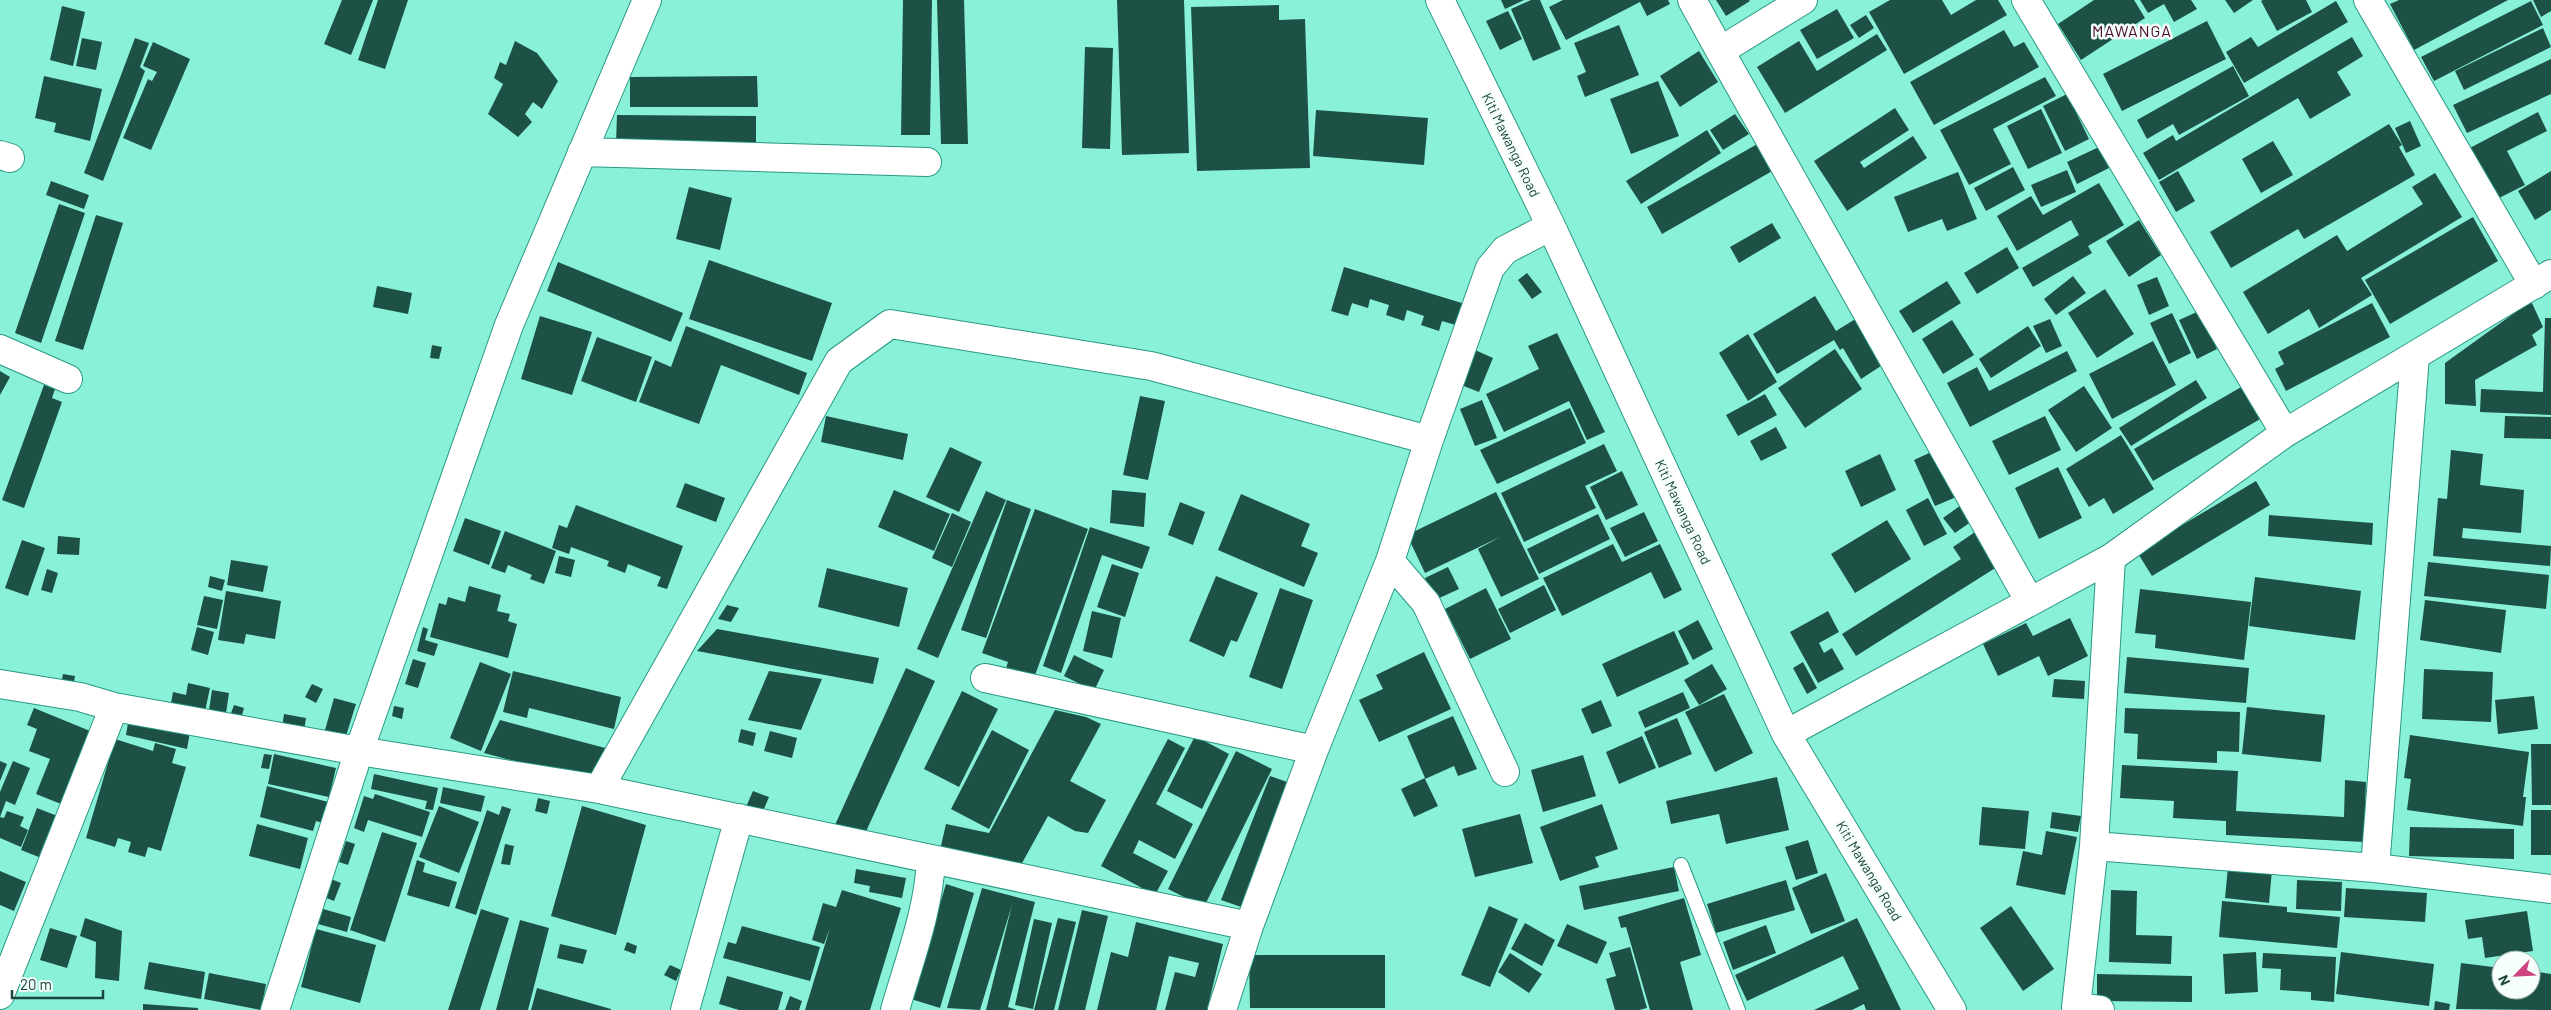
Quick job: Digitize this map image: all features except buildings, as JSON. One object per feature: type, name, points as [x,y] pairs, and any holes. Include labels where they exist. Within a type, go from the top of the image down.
[{"type":"street","points":[[275,1010],[359,751],[508,325],[647,0]]},
{"type":"street","name":"Kiti Mawanga Road","points":[[1440,0],[1550,226],[1786,734],[1952,1010]]},
{"type":"street","points":[[1692,0],[2030,602]]},
{"type":"street","points":[[1720,51],[1803,0]]},
{"type":"street","points":[[2026,0],[2285,432]]},
{"type":"street","points":[[1786,734],[2111,558],[2285,432],[2543,279],[2368,0]]},
{"type":"street","points":[[582,152],[926,162]]},
{"type":"street","points":[[1222,1010],[1249,926],[1314,750],[1390,561],[1429,440],[1490,268],[1505,250],[1550,226]]},
{"type":"street","points":[[599,788],[839,361],[890,324],[1151,366],[1429,440]]},
{"type":"street","points":[[0,349],[68,379]]},
{"type":"street","points":[[2375,868],[2415,356]]},
{"type":"street","points":[[2083,1009],[2111,558]]},
{"type":"street","points":[[1390,561],[1426,603],[1505,772]]},
{"type":"street","points":[[985,678],[1314,750]]},
{"type":"street","points":[[0,684],[80,697],[114,707],[359,751],[599,788],[1249,926]]},
{"type":"street","points":[[0,996],[114,707]]},
{"type":"street","points":[[685,1010],[739,818]]},
{"type":"street","points":[[2094,846],[2375,868],[2551,889]]},
{"type":"street","points":[[895,1010],[920,926],[930,877],[931,859]]},
{"type":"lane","points":[[1681,866],[1738,1010]]},
{"type":"district","name":"MAWANGA","points":[[2132,31]]}]
